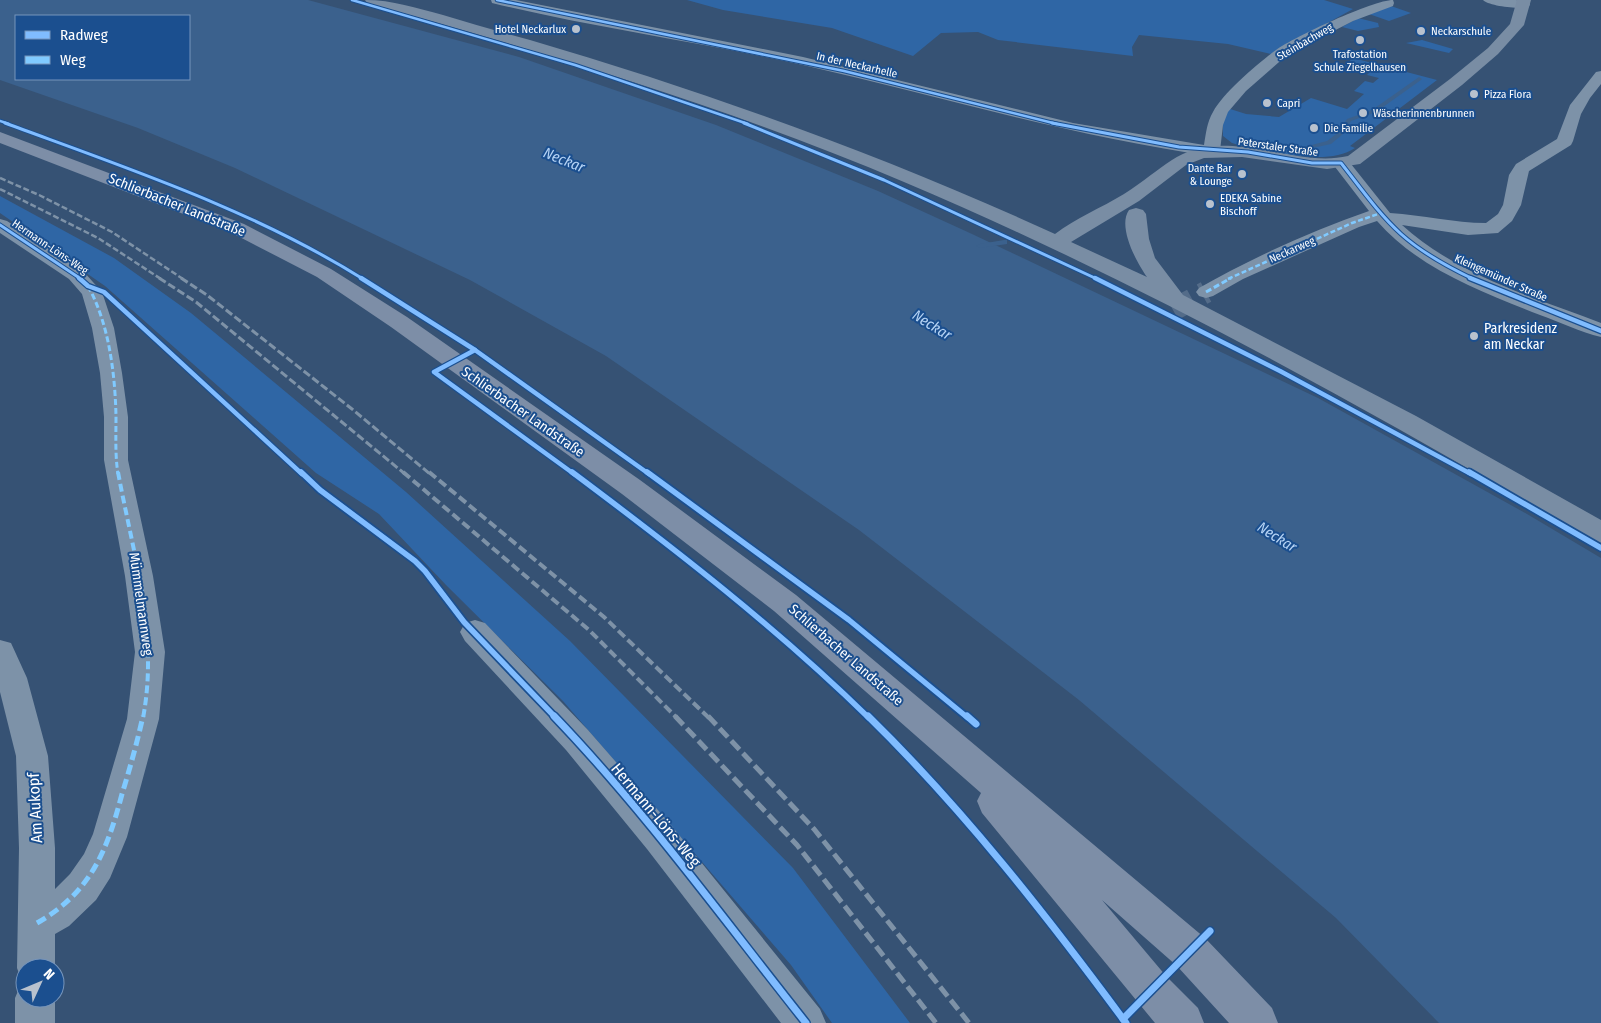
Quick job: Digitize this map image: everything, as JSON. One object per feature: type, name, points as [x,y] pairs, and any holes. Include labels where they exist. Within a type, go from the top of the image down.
[{"type":"main road","points":[[372,0],[505,38],[762,120],[930,186],[1058,242],[1176,300],[1315,372],[1601,533]]},
{"type":"main road","name":"Peterstaler Straße","points":[[1058,242],[1080,225],[1133,196],[1179,161],[1196,153],[1212,151],[1248,152],[1312,163],[1341,163],[1354,160],[1480,63],[1513,30],[1520,19],[1524,3]]},
{"type":"main road","name":"Schlierbacher Landstraße","points":[[0,137],[211,217],[274,246],[344,286],[399,322],[726,558],[793,609],[1191,952],[1257,1023]]},
{"type":"main road","points":[[1058,242],[1100,236],[1136,214],[1198,166],[1212,151]]},
{"type":"main road","points":[[1136,214],[1138,243],[1144,258],[1176,300]]},
{"type":"main road","name":"Schlierbacher Landstraße","points":[[945,740],[1152,990],[1182,1023]]},
{"type":"street","name":"In der Neckarhelle","points":[[498,0],[844,71],[1051,124],[1179,147],[1212,151]]},
{"type":"street","points":[[1489,0],[1524,3]]},
{"type":"street","name":"Steinbachweg","points":[[1212,151],[1220,111],[1241,88],[1282,52],[1354,15],[1388,3]]},
{"type":"street","points":[[1383,215],[1468,229],[1491,229],[1505,217],[1512,205],[1518,175],[1522,168],[1565,141],[1568,124],[1586,89],[1601,75]]},
{"type":"street","name":"Kleingemünder Straße","points":[[1341,163],[1383,215],[1411,242],[1444,263],[1501,290],[1601,330]]},
{"type":"street","name":"Neckarweg","points":[[1206,292],[1236,275],[1352,223],[1383,215]]},
{"type":"street","name":"Hermann-Löns-Weg","points":[[0,225],[76,275],[88,286]]},
{"type":"street","name":"Mümmelmannweg","points":[[37,922],[56,913],[83,887],[97,866],[110,837],[140,736],[148,682],[148,635],[140,576],[116,460],[116,417],[111,373],[103,328],[92,292],[88,286]]},
{"type":"street","name":"Hermann-Löns-Weg","points":[[475,632],[578,740],[665,844],[806,1023]]},
{"type":"street","name":"Am Aukopf","points":[[0,652],[12,678],[32,756],[37,848],[36,958]]},
{"type":"street","points":[[35,1008],[36,1023]]},
{"type":"shaded area","points":[[687,0],[1324,0],[1353,9],[1271,54],[1228,44],[1139,35],[1132,47],[1133,56],[998,40],[978,32],[941,33],[913,56],[832,28],[723,10]]},
{"type":"shaded area","points":[[1391,6],[1411,13],[1389,21],[1369,14]]},
{"type":"shaded area","points":[[1358,18],[1378,23],[1379,27],[1358,31],[1342,27]]},
{"type":"shaded area","points":[[1422,40],[1453,49],[1449,53],[1406,43]]},
{"type":"shaded area","points":[[1353,58],[1437,80],[1350,146],[1355,148],[1343,154],[1315,157],[1284,154],[1242,146],[1232,143],[1223,136],[1223,120],[1227,108],[1246,114],[1279,117],[1311,98],[1347,109],[1364,94],[1354,91],[1365,81],[1373,83],[1379,78],[1344,66]]},
{"type":"shaded area","points":[[0,196],[114,258],[191,313],[406,492],[570,641],[793,868],[910,1023],[832,1023],[791,965],[563,701],[446,585],[379,514],[316,473],[105,286],[0,213]]},
{"type":"water","name":"Neckar","points":[[0,0],[308,0],[519,57],[716,125],[878,191],[1318,398],[1527,514],[1601,558],[1601,1023],[1439,1023],[1336,918],[1079,700],[859,530],[606,356],[470,280],[235,168],[138,128],[0,80]]},
{"type":"waterway","points":[[1303,148],[1329,143],[1341,133],[1349,120],[1374,111],[1419,79]]},
{"type":"waterway","points":[[980,246],[1004,242]]},
{"type":"tunnel","points":[[1173,310],[1206,292]]},
{"type":"railway","points":[[0,178],[39,195],[112,232],[183,279]]},
{"type":"railway","points":[[0,189],[98,238],[161,279]]},
{"type":"railway","points":[[159,278],[196,302],[405,474]]},
{"type":"railway","points":[[181,278],[207,295],[352,409],[430,474]]},
{"type":"railway","points":[[403,472],[589,630],[675,716]]},
{"type":"railway","points":[[429,472],[604,617],[709,718]]},
{"type":"railway","points":[[675,716],[797,845],[936,1023]]},
{"type":"railway","points":[[708,716],[814,829],[969,1023]]},
{"type":"marked path","points":[[1206,292],[1236,275],[1352,223],[1381,213]]},
{"type":"marked path","points":[[37,923],[63,906],[78,892],[101,858],[115,821],[139,735],[149,677],[148,637],[144,605],[117,465],[112,369],[100,312],[88,286]]},
{"type":"cycle path","points":[[352,0],[619,79],[707,109],[825,155],[942,205],[1280,371],[1442,457],[1601,548]]},
{"type":"cycle path","points":[[497,0],[844,71],[1007,113],[1097,133],[1179,147],[1248,152],[1312,163],[1341,163],[1386,219],[1403,236],[1424,252],[1471,279],[1601,331]]},
{"type":"cycle path","points":[[0,121],[131,170],[247,217],[348,270],[475,350],[739,538],[849,620],[976,724]]},
{"type":"cycle path","points":[[0,225],[76,275],[88,286],[104,292],[320,490],[415,561],[425,571],[464,622],[577,740],[659,837],[806,1023]]},
{"type":"cycle path","points":[[475,350],[434,372],[652,533],[758,618],[859,708],[904,753],[974,831],[1052,926],[1126,1023]]},
{"type":"cycle path","points":[[1123,1019],[1210,931]]},
{"type":"place","name":"Hotel Neckarlux","points":[[576,29]]},
{"type":"place","name":"Neckarschule","points":[[1421,31]]},
{"type":"place","name":"Trafostation Schule Ziegelhausen","points":[[1360,40]]},
{"type":"place","name":"Pizza Flora","points":[[1474,94]]},
{"type":"place","name":"Capri","points":[[1267,103]]},
{"type":"place","name":"Wäscherinnenbrunnen","points":[[1363,113]]},
{"type":"place","name":"Die Familie","points":[[1314,128]]},
{"type":"place","name":"Dante Bar & Lounge","points":[[1242,174]]},
{"type":"place","name":"EDEKA Sabine Bischoff","points":[[1210,204]]},
{"type":"place","name":"Parkresidenz am Neckar","points":[[1474,336]]}]
